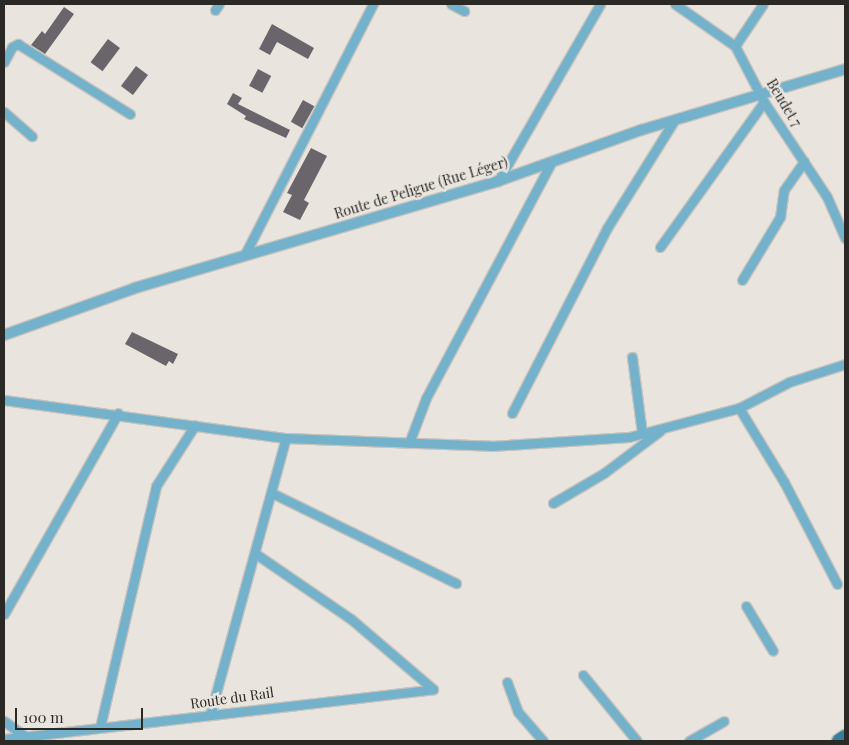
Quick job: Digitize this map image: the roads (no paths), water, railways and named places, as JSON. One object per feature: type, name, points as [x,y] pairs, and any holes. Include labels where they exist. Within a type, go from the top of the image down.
[{"type":"main road","points":[[839,741],[845,737]]},
{"type":"street","points":[[245,254],[373,4]]},
{"type":"street","points":[[451,4],[464,11]]},
{"type":"street","points":[[498,181],[600,4]]},
{"type":"street","name":"Beudet 7","points":[[675,4],[735,46],[763,99],[827,197],[845,238]]},
{"type":"street","points":[[735,46],[763,4]]},
{"type":"street","points":[[4,62],[12,47],[18,44],[130,114]]},
{"type":"street","name":"Route de Peligue (Rue Léger)","points":[[4,335],[135,288],[245,254],[498,181],[675,119],[747,97],[763,99],[845,69]]},
{"type":"street","points":[[660,247],[763,99]]},
{"type":"street","points":[[4,112],[32,136]]},
{"type":"street","points":[[512,413],[607,228],[675,119]]},
{"type":"street","points":[[410,443],[426,398],[552,161]]},
{"type":"street","points":[[742,280],[780,218],[784,190],[804,161]]},
{"type":"street","points":[[632,357],[642,433]]},
{"type":"street","points":[[4,400],[118,413],[195,426],[286,438],[491,446],[630,437],[739,408],[789,382],[845,364]]},
{"type":"street","points":[[739,408],[784,482],[837,584]]},
{"type":"street","points":[[4,614],[118,413]]},
{"type":"street","points":[[100,728],[156,486],[170,460],[195,426]]},
{"type":"street","points":[[552,503],[604,473],[664,427]]},
{"type":"street","points":[[210,715],[256,554],[286,438]]},
{"type":"street","points":[[272,492],[456,583]]},
{"type":"street","name":"Route du Rail","points":[[5,740],[434,689],[351,619],[256,554]]},
{"type":"street","points":[[746,606],[773,651]]},
{"type":"street","points":[[583,676],[637,741]]},
{"type":"street","points":[[506,682],[518,712],[543,741]]},
{"type":"street","points":[[4,721],[29,738]]},
{"type":"street","points":[[689,741],[724,721]]}]
